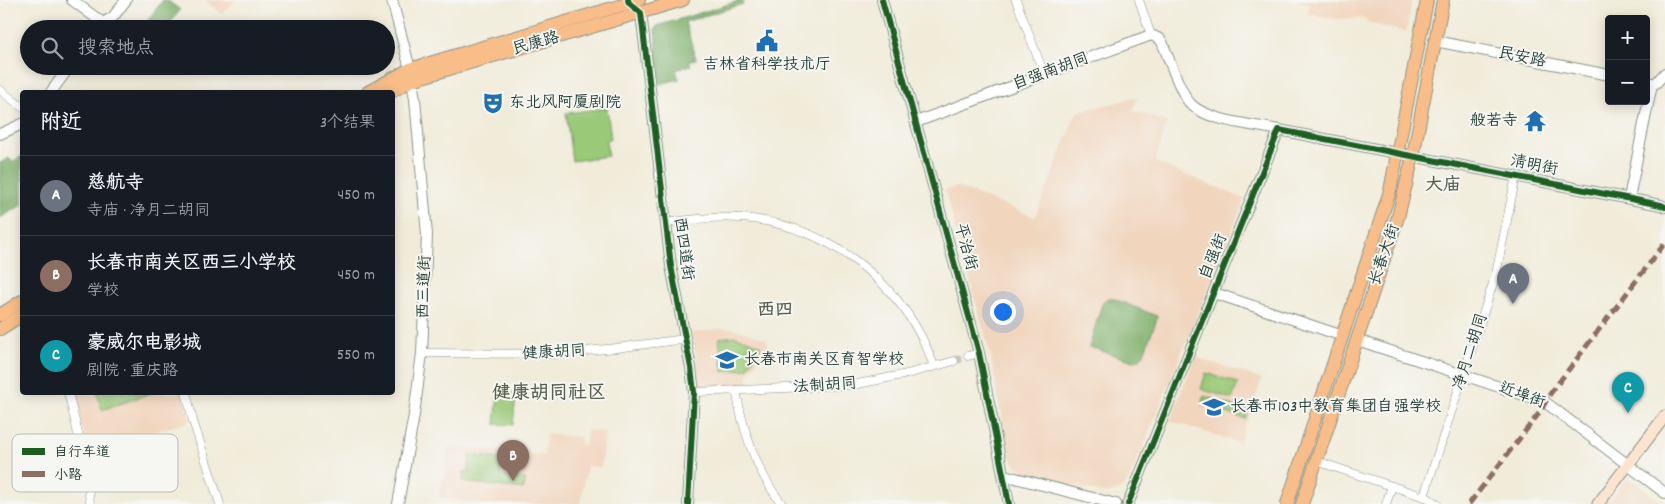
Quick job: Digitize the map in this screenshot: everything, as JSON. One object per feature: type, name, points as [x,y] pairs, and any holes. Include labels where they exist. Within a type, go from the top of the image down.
[{"type":"main road","name":"民康路","points":[[373,90],[411,75],[634,4],[683,0]]},
{"type":"main road","name":"长春大街","points":[[1287,504],[1384,212],[1427,0]]},
{"type":"main road","name":"长春大街","points":[[1302,504],[1398,216],[1413,156],[1443,0]]},
{"type":"main road","name":"民康路","points":[[393,90],[411,75]]},
{"type":"main road","points":[[0,315],[20,302]]},
{"type":"main road","points":[[0,328],[20,316]]},
{"type":"main road","points":[[1598,504],[1665,416]]},
{"type":"street","points":[[72,0],[94,20]]},
{"type":"street","points":[[109,20],[126,0]]},
{"type":"street","name":"西三道街","points":[[392,0],[411,75],[415,99],[426,222],[427,266],[422,354],[414,415],[398,504]]},
{"type":"street","name":"平治街","points":[[882,0],[979,353],[1009,504]]},
{"type":"street","points":[[1016,0],[1044,74]]},
{"type":"street","points":[[1139,0],[1151,35],[1162,42],[1185,96],[1201,112],[1217,118],[1397,153]]},
{"type":"street","name":"西四道街","points":[[634,4],[671,266],[694,392],[688,504]]},
{"type":"street","name":"自强南胡同","points":[[916,122],[1151,35]]},
{"type":"street","name":"民安路","points":[[1435,41],[1605,74]]},
{"type":"street","points":[[1650,83],[1656,83],[1665,73]]},
{"type":"street","points":[[52,90],[63,75]]},
{"type":"street","points":[[0,90],[20,105]]},
{"type":"street","points":[[1630,198],[1645,105]]},
{"type":"street","points":[[0,134],[20,125]]},
{"type":"street","name":"自强街","points":[[1128,504],[1280,130]]},
{"type":"street","name":"清明街","points":[[1397,153],[1630,198],[1665,207]]},
{"type":"street","name":"净月二胡同","points":[[1424,496],[1496,274],[1516,176]]},
{"type":"street","points":[[665,222],[710,218],[760,220],[799,231],[835,247],[867,269],[894,296],[921,335],[934,366]]},
{"type":"street","points":[[1214,293],[1343,336]]},
{"type":"street","name":"健康胡同","points":[[422,354],[555,354],[685,339]]},
{"type":"street","name":"近埠街","points":[[1356,340],[1545,402],[1665,493]]},
{"type":"street","points":[[968,356],[979,353]]},
{"type":"street","name":"法制胡同","points":[[694,392],[853,385],[880,381],[954,361]]},
{"type":"street","points":[[736,390],[742,423],[753,455],[782,504]]},
{"type":"street","points":[[69,395],[78,434]]},
{"type":"street","points":[[187,395],[193,421],[220,504]]},
{"type":"street","points":[[1316,461],[1424,496],[1436,504]]},
{"type":"street","points":[[1004,475],[1116,504]]},
{"type":"street","points":[[1386,504],[1392,486]]},
{"type":"shaded area","points":[[204,0],[235,0],[222,14]]},
{"type":"shaded area","points":[[1295,0],[1412,0],[1406,32],[1372,24],[1361,18],[1337,19],[1308,14],[1310,3]]},
{"type":"shaded area","points":[[1137,97],[1133,111],[1167,122],[1155,162],[1245,199],[1130,478],[1119,490],[1107,494],[1025,474],[1010,458],[990,353],[945,190],[957,187],[1035,217],[1077,112]]},
{"type":"shaded area","name":"长春市南关区育智学校","points":[[722,328],[735,329],[767,339],[768,345],[748,375],[748,386],[701,388],[692,333]]},
{"type":"shaded area","name":"长春市103中教育集团自强学校","points":[[1195,357],[1262,379],[1239,443],[1170,421]]},
{"type":"shaded area","points":[[75,395],[184,395],[190,421],[148,434],[83,434]]},
{"type":"shaded area","points":[[587,430],[605,432],[601,467],[587,466],[580,504],[480,504],[439,497],[449,446],[544,455],[546,434],[581,437],[580,444],[585,445]]},
{"type":"shaded area","points":[[1628,479],[1633,480],[1665,504],[1606,504],[1624,481]]},
{"type":"green space","points":[[163,0],[167,0],[180,10],[173,20],[148,20]]},
{"type":"green space","points":[[742,0],[743,4],[685,22],[696,59],[689,61],[691,65],[676,70],[679,79],[660,84],[655,30],[657,26]]},
{"type":"green space","points":[[607,108],[611,139],[606,140],[608,156],[572,161],[566,113]]},
{"type":"green space","points":[[20,157],[20,206],[0,218],[0,163],[9,158],[12,162]]},
{"type":"green space","points":[[1107,298],[1112,298],[1157,316],[1143,356],[1139,360],[1133,361],[1089,347],[1102,304]]},
{"type":"green space","points":[[736,336],[761,347],[747,369],[723,372],[719,338]]},
{"type":"green space","points":[[1206,373],[1238,383],[1232,399],[1201,389]]},
{"type":"green space","points":[[498,392],[516,394],[513,425],[495,424]]},
{"type":"green space","points":[[98,395],[145,395],[102,410]]},
{"type":"green space","points":[[1204,396],[1248,411],[1245,419],[1202,405]]},
{"type":"green space","points":[[470,455],[502,459],[500,476],[525,479],[524,489],[463,482],[464,472],[468,472]]},
{"type":"tunnel","points":[[954,361],[968,356]]},
{"type":"marked path","points":[[1469,504],[1540,412],[1550,394],[1665,243]]},
{"type":"cycle path","points":[[628,0],[641,13],[671,266],[694,392],[688,504]]},
{"type":"cycle path","points":[[882,0],[979,353],[1009,504]]},
{"type":"cycle path","points":[[1128,504],[1279,130],[1665,207]]},
{"type":"place","name":"吉林省科学技术厅","points":[[767,41]]},
{"type":"place","name":"东北风阿厦剧院","points":[[493,103]]},
{"type":"place","name":"般若寺","points":[[1535,121]]},
{"type":"place","name":"慈航寺","points":[[1513,304]]},
{"type":"place","name":"长春市南关区育智学校","points":[[727,360]]},
{"type":"place","name":"长春市103中教育集团自强学校","points":[[1214,407]]},
{"type":"place","name":"豪威尔电影城","points":[[1628,413]]},
{"type":"place","name":"长春市南关区西三小学校","points":[[513,481]]},
{"type":"district","name":"大庙","points":[[1443,186]]},
{"type":"district","name":"西四","points":[[775,311]]},
{"type":"district","name":"健康胡同社区","points":[[549,394]]}]
